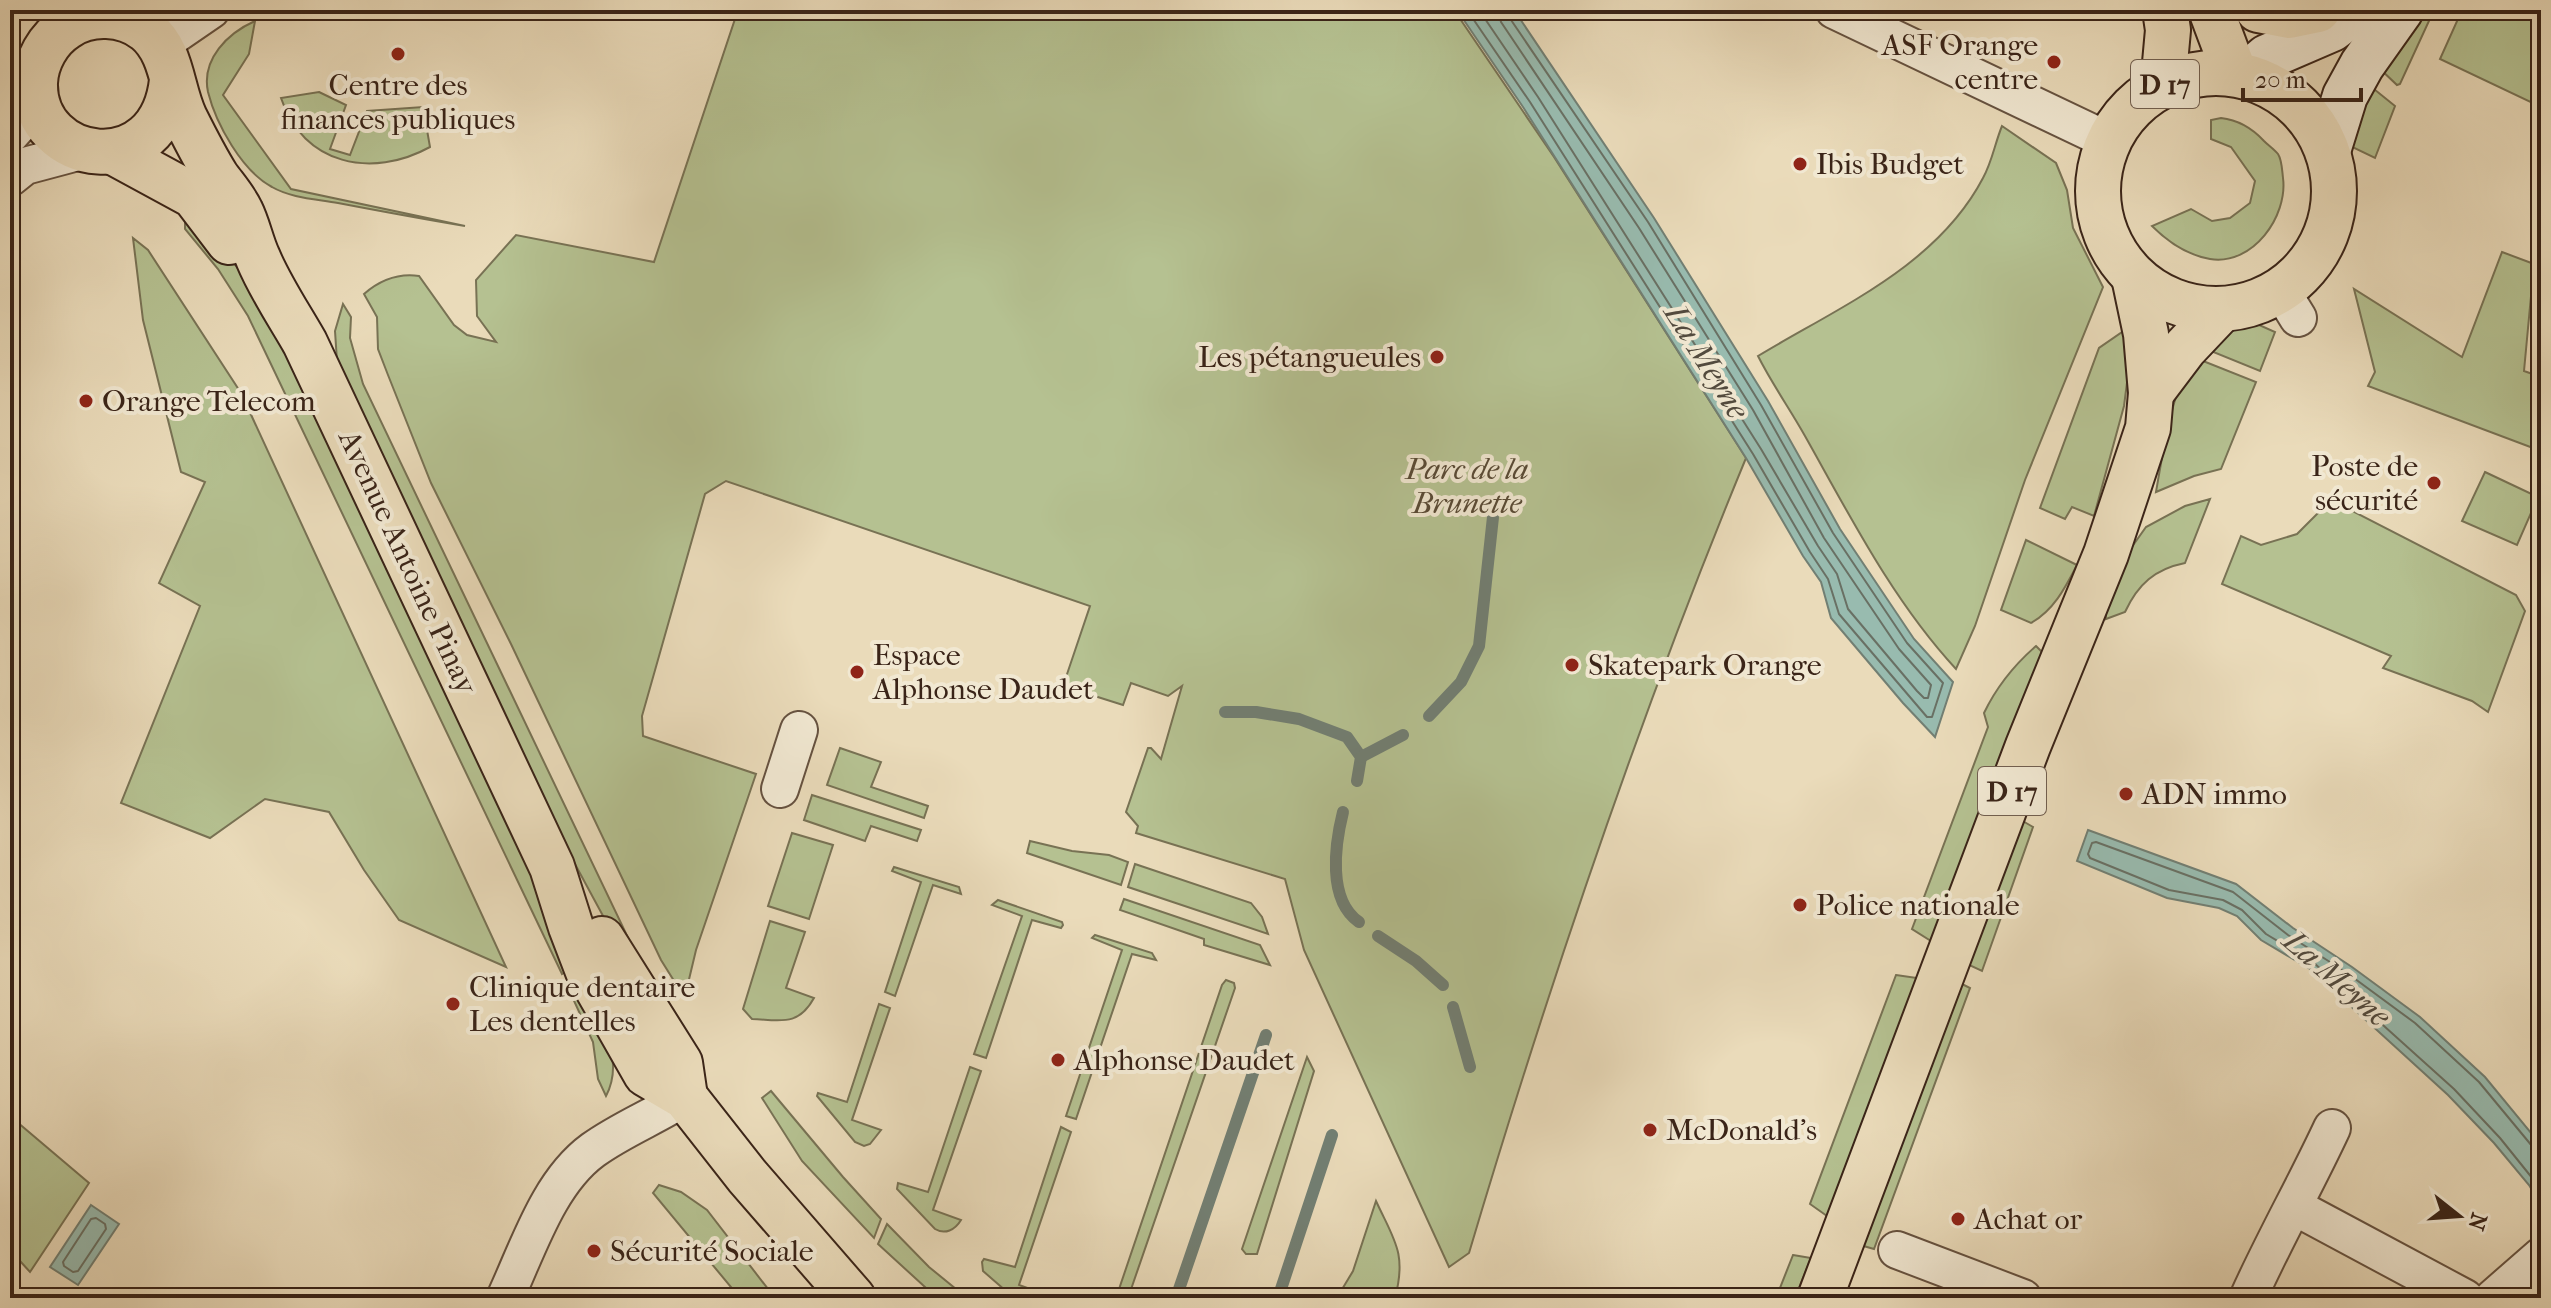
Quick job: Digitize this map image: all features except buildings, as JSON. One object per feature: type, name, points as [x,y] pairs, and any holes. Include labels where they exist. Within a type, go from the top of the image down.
[{"type":"main road","points":[[2163,85],[2168,30],[2165,10]]},
{"type":"main road","points":[[2211,10],[2240,75],[2267,57],[2332,29],[2357,10]]},
{"type":"main road","points":[[2258,10],[2289,16],[2318,10]]},
{"type":"main road","name":"D 17","points":[[2328,151],[2345,96],[2362,65],[2401,10]]},
{"type":"main road","points":[[28,107],[39,60],[51,41],[79,14],[109,15],[129,20],[146,30],[166,63],[166,110],[149,135],[132,146],[99,151]]},
{"type":"main road","name":"Avenue Antoine Pinay","points":[[10,40],[28,107],[64,141],[99,151],[194,196],[232,246],[258,260]]},
{"type":"main road","name":"Avenue Antoine Pinay","points":[[166,63],[182,112],[241,210],[258,260],[305,343],[552,867],[589,974],[646,1074],[685,1097],[757,1188],[853,1298]]},
{"type":"main road","name":"D 17","points":[[2210,73],[2240,75],[2272,86],[2296,103],[2315,125],[2328,151],[2334,179],[2334,204],[2328,230],[2300,275],[2288,305],[2251,305],[2221,310],[2189,307],[2160,296],[2134,277],[2112,248],[2100,213],[2099,176],[2109,141],[2131,109],[2163,85],[2186,76],[2210,73]]},
{"type":"main road","name":"D 17","points":[[1820,1298],[2028,746],[2106,554],[2148,428],[2151,393],[2146,334],[2134,277]]},
{"type":"main road","points":[[2151,393],[2185,348],[2221,310]]},
{"type":"street","points":[[166,63],[211,10]]},
{"type":"street","points":[[1834,10],[2109,141]]},
{"type":"street","points":[[10,178],[25,166],[99,151]]},
{"type":"street","points":[[780,789],[799,730]]},
{"type":"street","points":[[505,1298],[544,1213],[566,1177],[591,1151],[685,1097]]},
{"type":"street","points":[[2248,1298],[2278,1231],[2295,1207],[2332,1128]]},
{"type":"street","points":[[2295,1207],[2465,1298]]},
{"type":"street","points":[[1897,1250],[2023,1298]]},
{"type":"street","points":[[2493,1298],[2541,1256]]},
{"type":"green space","name":"Parc de la Brunette","points":[[738,10],[1454,10],[1554,157],[1746,458],[1669,654],[1597,852],[1469,1253],[1449,1267],[1304,950],[1285,879],[1136,833],[1138,826],[1126,812],[1148,748],[1161,759],[1182,686],[1168,696],[1131,683],[1123,705],[1063,686],[1090,606],[726,481],[705,494],[642,716],[643,736],[756,774],[696,950],[686,992],[681,992],[661,960],[431,483],[378,349],[377,317],[364,294],[389,279],[419,276],[454,325],[467,335],[496,342],[477,316],[476,280],[516,235],[654,262]]},
{"type":"green space","points":[[2415,10],[2434,10],[2397,85],[2376,65]]},
{"type":"green space","points":[[2462,10],[2541,10],[2541,107],[2440,59]]},
{"type":"green space","points":[[255,21],[249,54],[223,95],[291,189],[465,226],[295,196],[272,187],[250,170],[217,118],[207,80],[213,58],[226,40]]},
{"type":"green space","points":[[2364,81],[2395,106],[2375,158],[2346,144]]},
{"type":"green space","points":[[319,92],[346,105],[330,149],[350,155],[367,111],[423,107],[430,147],[408,157],[363,163],[342,160],[323,151],[305,138],[291,121],[281,98]]},
{"type":"green space","points":[[2221,118],[2250,129],[2278,154],[2282,165],[2283,193],[2273,222],[2253,246],[2240,255],[2210,259],[2178,247],[2152,226],[2191,209],[2212,221],[2230,218],[2250,203],[2255,181],[2231,147],[2211,139],[2211,120]]},
{"type":"green space","points":[[2002,126],[2056,163],[2067,190],[2073,228],[2103,287],[2025,480],[1975,626],[1956,669],[1892,586],[1758,356],[1884,282],[1940,236],[1983,178]]},
{"type":"green space","points":[[185,220],[210,232],[243,275],[273,327],[576,965],[562,974],[248,316],[218,269],[185,229]]},
{"type":"green space","points":[[133,238],[148,250],[241,393],[506,967],[399,920],[329,812],[265,799],[210,838],[121,803],[200,606],[159,583],[205,482],[181,472],[143,320]]},
{"type":"green space","points":[[2502,252],[2534,264],[2524,371],[2541,377],[2541,451],[2368,386],[2375,372],[2354,289],[2462,357]]},
{"type":"green space","points":[[343,304],[351,317],[350,338],[363,384],[632,946],[622,951],[569,853],[337,361],[335,331]]},
{"type":"green space","points":[[2243,323],[2257,324],[2275,332],[2260,371],[2201,347],[2219,332]]},
{"type":"green space","points":[[2128,328],[2128,375],[2124,406],[2094,516],[2072,507],[2065,519],[2040,508],[2099,348]]},
{"type":"green space","points":[[2193,357],[2256,382],[2221,469],[2194,476],[2156,492],[2174,404]]},
{"type":"green space","points":[[2485,472],[2538,497],[2517,545],[2462,521]]},
{"type":"green space","points":[[2210,499],[2185,563],[2156,574],[2136,593],[2125,612],[2106,619],[2106,598],[2129,551],[2146,527],[2185,506]]},
{"type":"green space","points":[[2331,500],[2516,595],[2525,611],[2488,712],[2472,701],[2383,668],[2391,656],[2222,584],[2241,536],[2261,545],[2297,534]]},
{"type":"green space","points":[[2026,540],[2077,565],[2052,605],[2031,623],[2001,610]]},
{"type":"green space","points":[[2036,646],[2042,652],[1931,941],[1912,929],[1988,727],[1984,713],[2006,677]]},
{"type":"green space","points":[[840,748],[881,762],[871,787],[928,806],[924,818],[827,785]]},
{"type":"green space","points":[[812,795],[921,830],[917,841],[871,826],[865,841],[804,820]]},
{"type":"green space","points":[[2021,820],[2033,827],[1982,971],[1967,964]]},
{"type":"green space","points":[[792,833],[833,845],[809,919],[768,906]]},
{"type":"green space","points":[[1030,841],[1072,851],[1109,855],[1128,862],[1121,885],[1027,853]]},
{"type":"green space","points":[[1135,864],[1251,903],[1262,917],[1268,934],[1128,887]]},
{"type":"green space","points":[[894,867],[959,887],[961,894],[933,885],[895,996],[885,992],[921,882],[892,871]]},
{"type":"green space","points":[[1124,899],[1260,945],[1270,965],[1204,945],[1204,939],[1120,910]]},
{"type":"green space","points":[[998,900],[1062,922],[1063,925],[1061,928],[1032,920],[986,1058],[974,1054],[1022,916],[992,905]]},
{"type":"green space","points":[[770,921],[805,932],[786,988],[814,998],[802,1014],[788,1020],[752,1019],[743,1009]]},
{"type":"green space","points":[[1095,935],[1152,953],[1156,960],[1132,954],[1076,1119],[1066,1116],[1122,950],[1092,938]]},
{"type":"green space","points":[[1896,975],[1917,978],[1827,1216],[1810,1204]]},
{"type":"green space","points":[[1226,980],[1234,983],[1235,988],[1128,1298],[1116,1298],[1222,985]]},
{"type":"green space","points":[[585,981],[612,1053],[611,1082],[606,1096],[598,1079],[593,1042],[569,990]]},
{"type":"green space","points":[[1960,983],[1970,988],[1874,1249],[1860,1245]]},
{"type":"green space","points":[[879,1004],[890,1008],[852,1120],[881,1130],[870,1144],[864,1146],[855,1142],[817,1096],[818,1093],[847,1102]]},
{"type":"green space","points":[[1307,1057],[1314,1071],[1257,1254],[1246,1254],[1242,1249]]},
{"type":"green space","points":[[970,1067],[981,1071],[933,1210],[961,1220],[953,1229],[942,1232],[935,1229],[897,1189],[898,1183],[928,1192]]},
{"type":"green space","points":[[771,1091],[881,1219],[874,1238],[802,1161],[762,1098]]},
{"type":"green space","points":[[10,1116],[89,1183],[30,1272],[10,1250]]},
{"type":"green space","points":[[1061,1127],[1071,1132],[1019,1285],[1047,1295],[1045,1298],[1014,1298],[983,1271],[982,1262],[984,1259],[1015,1267]]},
{"type":"green space","points":[[659,1185],[681,1192],[707,1210],[775,1298],[740,1298],[653,1193]]},
{"type":"green space","points":[[1376,1201],[1397,1247],[1398,1283],[1395,1298],[1357,1298],[1341,1291],[1353,1271]]},
{"type":"green space","points":[[887,1224],[929,1267],[967,1298],[937,1298],[878,1244]]},
{"type":"green space","points":[[1793,1255],[1811,1258],[1795,1298],[1776,1298]]},
{"type":"water","name":"La Meyne","points":[[1457,10],[1514,10],[1654,218],[1768,401],[1840,529],[1914,639],[1953,682],[1935,737],[1831,618],[1821,582],[1746,458],[1523,107]]},
{"type":"water","name":"La Meyne","points":[[2088,830],[2236,884],[2420,1017],[2485,1077],[2541,1145],[2541,1205],[2529,1185],[2494,1143],[2448,1095],[2310,969],[2261,940],[2237,916],[2219,908],[2167,898],[2077,861]]},
{"type":"water","points":[[91,1205],[119,1224],[78,1285],[50,1267]]},
{"type":"waterway","points":[[1429,716],[1461,682],[1479,646],[1493,517]]},
{"type":"waterway","points":[[1225,712],[1256,712],[1299,719],[1347,737],[1361,757],[1357,781]]},
{"type":"waterway","points":[[1361,757],[1403,735]]},
{"type":"waterway","points":[[1343,812],[1336,855],[1338,886],[1342,900],[1359,922]]},
{"type":"waterway","points":[[1378,936],[1416,961],[1443,985]]},
{"type":"waterway","points":[[1453,1007],[1470,1067]]},
{"type":"waterway","points":[[1176,1298],[1266,1035]]},
{"type":"waterway","points":[[1278,1298],[1332,1135]]},
{"type":"place","name":"Centre des finances publiques","points":[[398,54]]},
{"type":"place","name":"ASF Orange centre","points":[[2054,62]]},
{"type":"place","name":"Ibis Budget","points":[[1800,164]]},
{"type":"place","name":"Les pétangueules","points":[[1437,357]]},
{"type":"place","name":"Orange Telecom","points":[[86,401]]},
{"type":"place","name":"Poste de sécurité","points":[[2434,483]]},
{"type":"place","name":"Skatepark Orange","points":[[1572,665]]},
{"type":"place","name":"Espace Alphonse Daudet","points":[[857,672]]},
{"type":"place","name":"ADN immo","points":[[2126,794]]},
{"type":"place","name":"Police nationale","points":[[1800,905]]},
{"type":"place","name":"Clinique dentaire Les dentelles","points":[[453,1004]]},
{"type":"place","name":"Alphonse Daudet","points":[[1058,1060]]},
{"type":"place","name":"McDonald's","points":[[1650,1130]]},
{"type":"place","name":"Achat or","points":[[1958,1219]]},
{"type":"place","name":"Sécurité Sociale","points":[[594,1251]]}]
